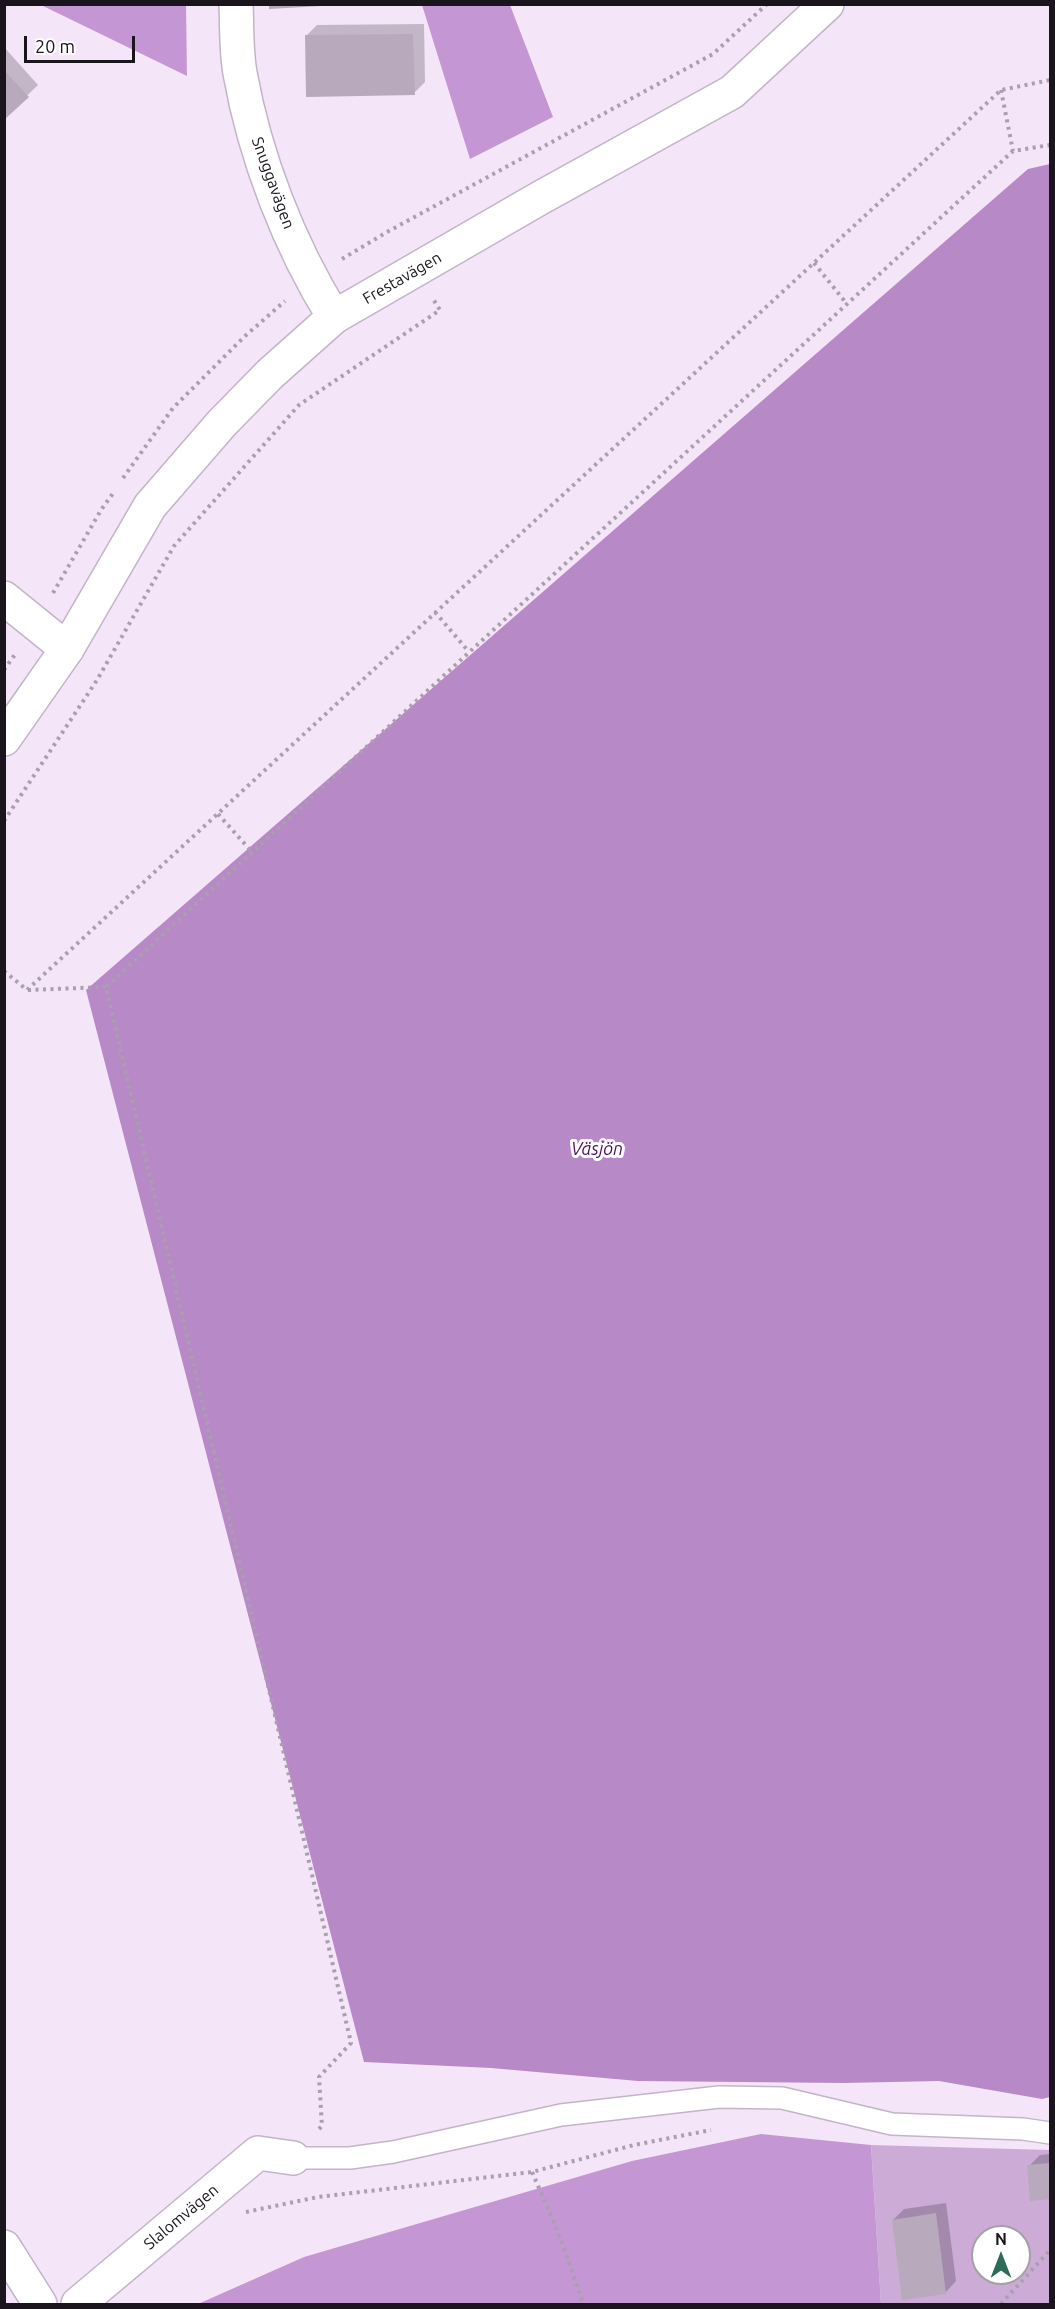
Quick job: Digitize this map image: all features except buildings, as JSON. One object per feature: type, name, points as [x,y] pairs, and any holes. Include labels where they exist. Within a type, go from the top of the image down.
[{"type":"street","name":"Snuggavägen","points":[[236,4],[239,72],[261,161],[310,279],[334,317]]},
{"type":"street","name":"Frestavägen","points":[[4,739],[68,649],[150,506],[222,423],[270,374],[334,317],[540,198],[732,92],[827,4]]},
{"type":"street","points":[[4,598],[68,649]]},
{"type":"street","name":"Slalomvägen","points":[[78,2304],[258,2153],[293,2158]]},
{"type":"street","points":[[4,2247],[40,2304]]},
{"type":"lane","points":[[293,2158],[350,2158],[371,2155],[561,2115],[719,2097],[782,2098],[892,2124],[1023,2129],[1050,2133]]},
{"type":"path","points":[[27,990],[1001,90],[1050,80]]},
{"type":"path","points":[[1001,90],[1013,152]]},
{"type":"path","points":[[4,971],[27,990],[106,987],[1013,152],[1050,145]]},
{"type":"path","points":[[814,263],[847,304]]},
{"type":"path","points":[[4,821],[97,680],[174,546],[298,405],[440,310],[416,269]]},
{"type":"path","points":[[435,612],[469,652]]},
{"type":"path","points":[[218,814],[252,852]]},
{"type":"path","points":[[106,987],[351,2043],[319,2078],[322,2126],[293,2158]]},
{"type":"path","points":[[238,2213],[318,2197],[532,2172],[634,2145],[714,2130]]},
{"type":"path","points":[[532,2172],[561,2239],[583,2304]]},
{"type":"path","points":[[1001,2304],[1050,2250]]},
{"type":"shaded area","points":[[41,5],[186,5],[187,76]]},
{"type":"shaded area","points":[[422,5],[510,5],[553,117],[470,159]]},
{"type":"shaded area","points":[[761,2134],[871,2145],[881,2304],[198,2304],[304,2257],[632,2161]]},
{"type":"shaded area","points":[[871,2145],[1050,2150],[1050,2304],[881,2304]]},
{"type":"water","name":"Väsjön","points":[[1050,164],[1050,2097],[1042,2099],[939,2081],[844,2083],[638,2081],[491,2068],[364,2062],[86,990],[1028,169]]}]
